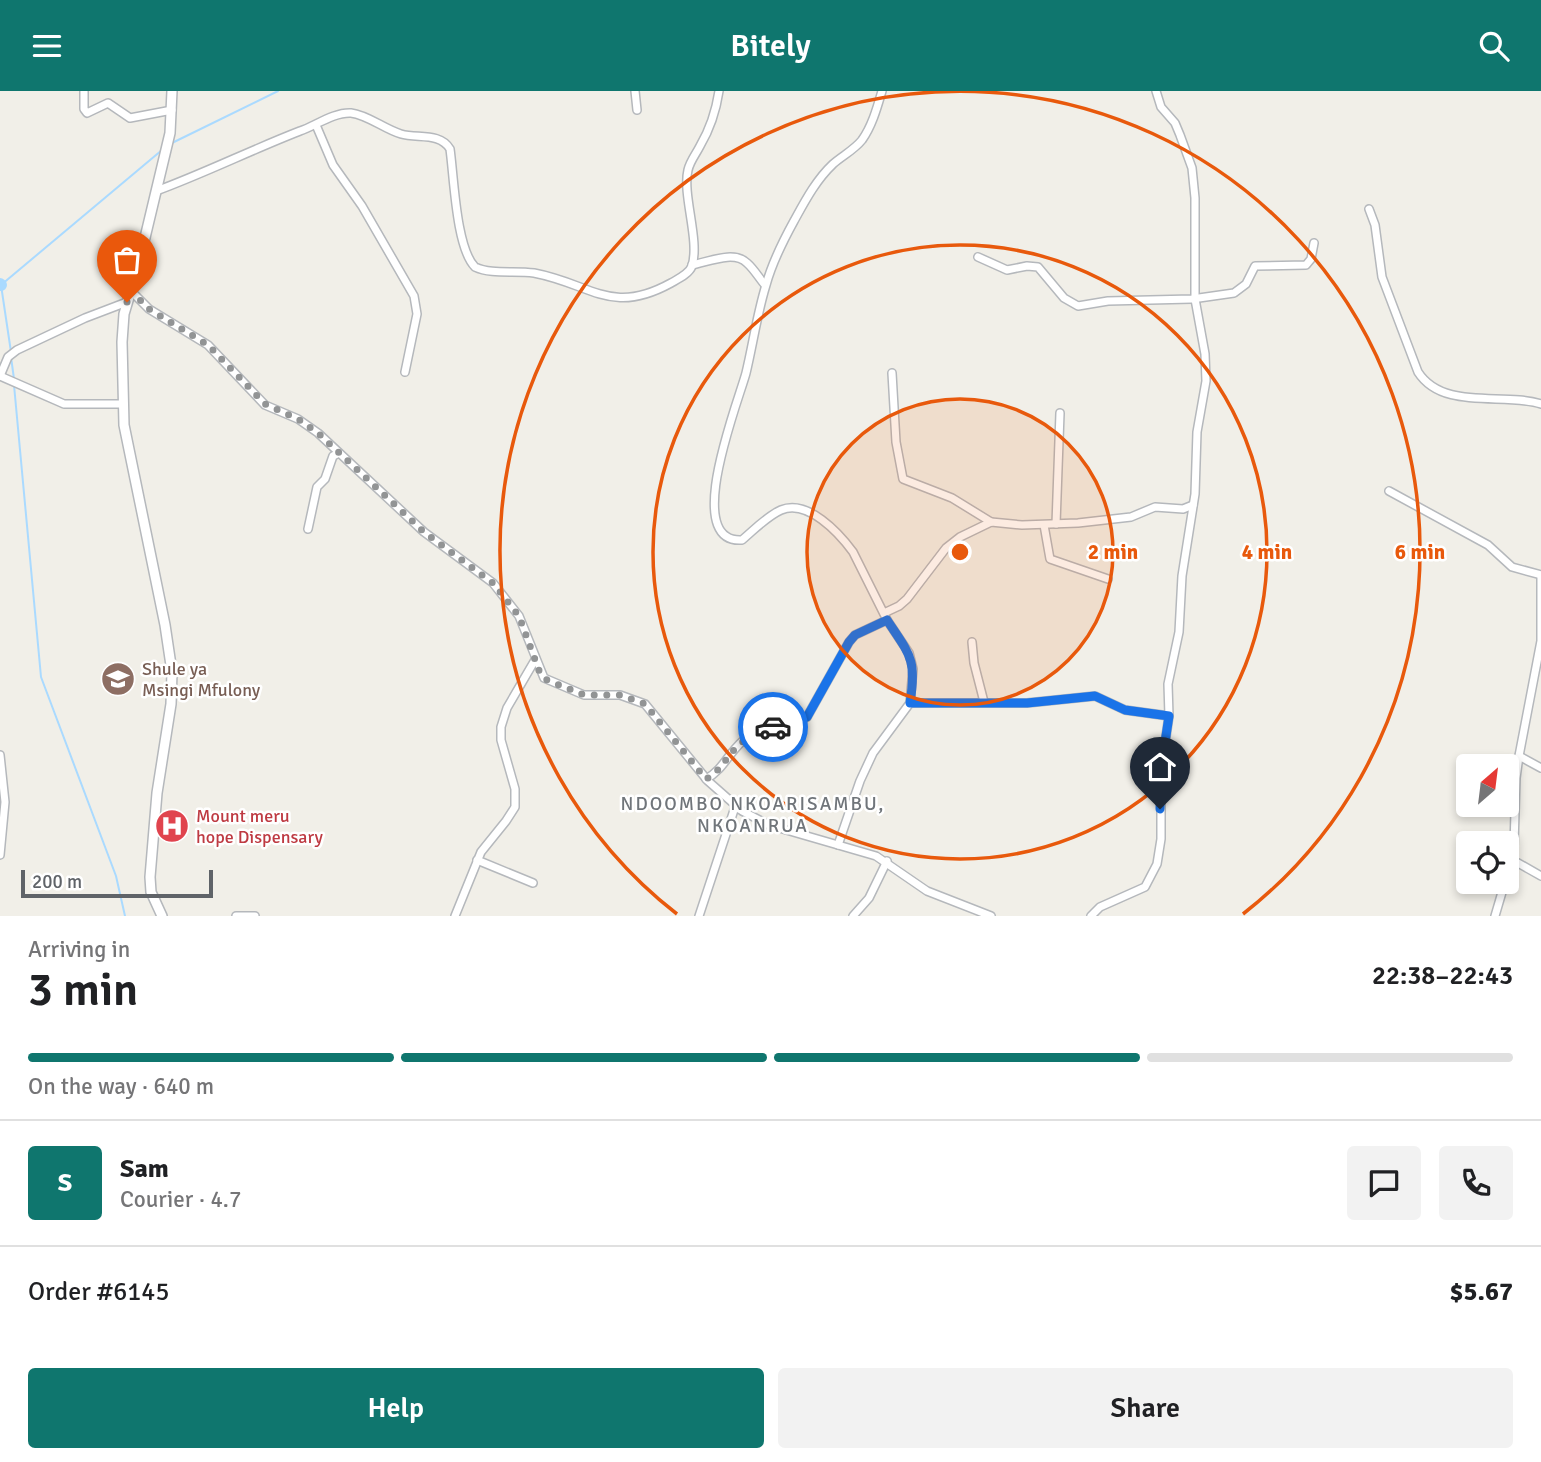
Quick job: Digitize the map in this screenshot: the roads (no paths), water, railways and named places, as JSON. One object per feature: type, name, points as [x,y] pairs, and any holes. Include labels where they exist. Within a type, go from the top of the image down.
[{"type":"street","points":[[84,91],[84,109],[87,113],[108,103],[130,118],[172,110]]},
{"type":"street","points":[[162,916],[151,892],[150,877],[157,793],[171,704],[170,654],[146,525],[128,452],[122,404],[122,331],[170,132],[172,91]]},
{"type":"street","points":[[635,91],[637,110]]},
{"type":"street","points":[[156,191],[205,173],[277,138],[350,113],[400,134],[436,139],[447,144],[450,149],[458,215],[468,257],[471,263],[480,269],[535,274],[618,299],[637,297],[684,275],[692,265],[687,177],[691,161],[712,120],[719,91]]},
{"type":"street","points":[[838,845],[873,753],[910,703],[912,661],[885,617],[869,580],[846,542],[808,512],[796,508],[782,509],[743,540],[732,539],[717,523],[714,502],[716,476],[748,366],[765,285],[780,249],[806,200],[827,170],[860,143],[875,114],[882,91]]},
{"type":"street","points":[[1091,916],[1100,907],[1145,887],[1155,872],[1161,839],[1161,769],[1169,716],[1170,673],[1180,632],[1182,576],[1193,505],[1197,432],[1206,381],[1205,353],[1195,299],[1195,198],[1192,168],[1176,126],[1161,107],[1156,91]]},
{"type":"street","points":[[316,125],[333,165],[362,206],[414,296],[417,314],[405,372]]},
{"type":"street","points":[[1369,209],[1382,277],[1421,377],[1435,389],[1451,394],[1470,398],[1517,399],[1541,404]]},
{"type":"street","points":[[978,257],[1007,270],[1038,267],[1064,298],[1078,306],[1108,301],[1195,299],[1237,292],[1246,284],[1255,266],[1306,265],[1311,259],[1314,243]]},
{"type":"street","points":[[692,265],[731,257],[739,258],[749,264],[765,285]]},
{"type":"street","points":[[131,291],[149,309],[208,345],[265,404],[302,422],[340,453],[424,532],[500,590],[519,616],[544,678],[584,695],[620,695],[645,704],[706,779],[735,807],[769,825],[876,856],[887,861],[927,891],[991,916]]},
{"type":"street","points":[[122,404],[64,404],[0,376],[8,357],[17,350],[85,318],[127,302]]},
{"type":"street","points":[[892,373],[897,442],[903,479],[952,498],[990,522],[1056,524],[1131,517],[1155,507],[1183,509],[1193,505]]},
{"type":"street","points":[[1056,524],[1060,413]]},
{"type":"street","points":[[308,529],[317,487],[325,479],[333,456],[340,453]]},
{"type":"street","points":[[1389,491],[1488,545],[1512,567],[1541,576],[1541,641],[1519,756],[1541,768]]},
{"type":"street","points":[[706,779],[717,772],[732,752],[750,736],[807,717],[855,635],[885,617],[907,599],[946,548],[960,537],[990,522]]},
{"type":"street","points":[[1044,525],[1050,559],[1108,579]]},
{"type":"street","points":[[972,642],[974,663],[984,702]]},
{"type":"street","points":[[455,916],[485,844],[506,821],[514,807],[515,789],[501,740],[501,727],[507,708],[535,660]]},
{"type":"street","points":[[910,703],[1027,703],[1095,696],[1125,710],[1169,716]]},
{"type":"street","points":[[0,755],[5,802],[0,855]]},
{"type":"street","points":[[699,916],[735,807]]},
{"type":"street","points":[[477,860],[533,883]]},
{"type":"street","points":[[853,916],[869,898],[887,861]]},
{"type":"street","points":[[1519,864],[1541,876]]},
{"type":"street","points":[[1495,916],[1501,894]]},
{"type":"street","points":[[236,916],[255,916]]},
{"type":"waterway","points":[[172,143],[278,91]]},
{"type":"waterway","points":[[11,352],[1,285],[162,150]]},
{"type":"waterway","points":[[11,357],[14,379]]},
{"type":"waterway","points":[[14,385],[41,677],[116,876],[125,916]]},
{"type":"place","name":"Shule ya Msingi Mfulony","points":[[118,679]]},
{"type":"place","name":"Mount meru hope Dispensary","points":[[172,826]]},
{"type":"district","name":"NDOOMBO NKOARISAMBU, NKOANRUA","points":[[753,814]]}]
